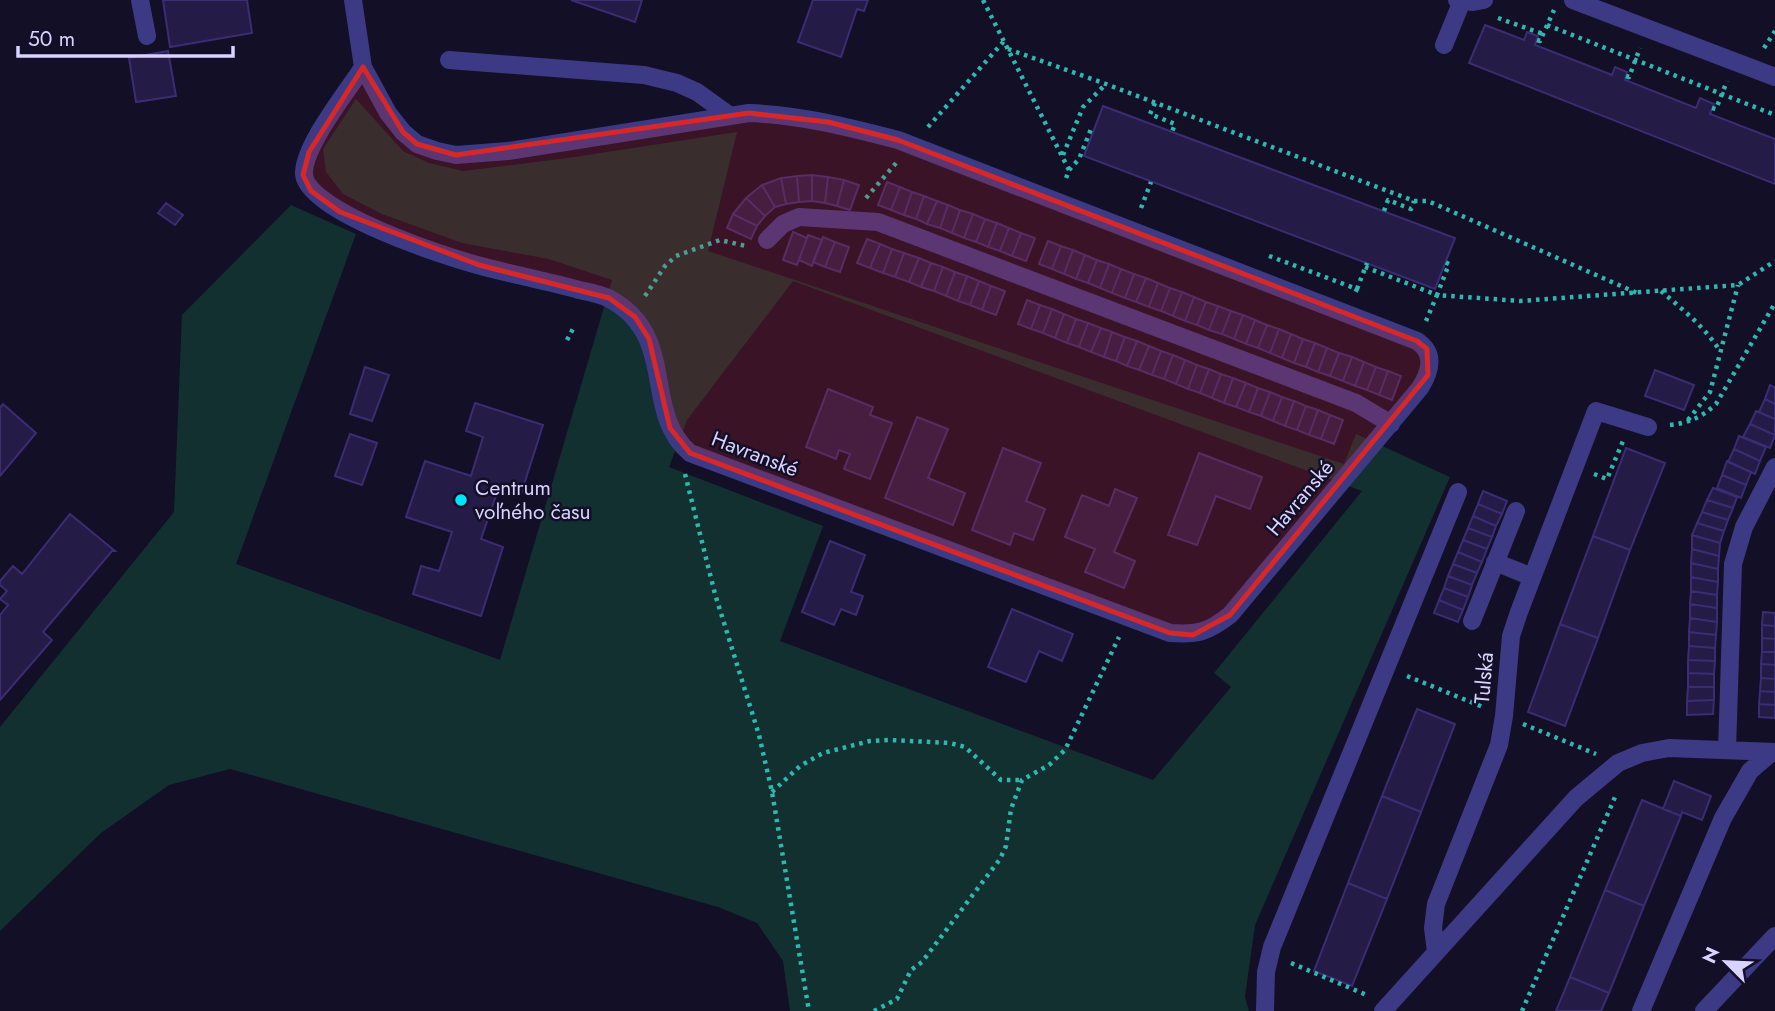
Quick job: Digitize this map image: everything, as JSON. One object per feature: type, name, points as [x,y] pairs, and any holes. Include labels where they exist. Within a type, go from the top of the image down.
[{"type":"street","points":[[139,0],[147,36]]},
{"type":"street","points":[[353,0],[363,67],[388,113],[417,144],[456,155],[508,151],[749,113],[785,114],[828,122],[912,146],[1417,341]]},
{"type":"street","points":[[1573,0],[1775,77]]},
{"type":"street","points":[[1444,45],[1469,1]]},
{"type":"street","points":[[449,60],[644,75],[677,83],[697,92],[729,115]]},
{"type":"street","name":"Havranské","points":[[363,67],[309,152],[303,175],[311,191],[340,212],[439,253],[608,298],[631,314],[649,339],[670,428],[678,443],[690,453],[1170,633],[1193,635],[1212,628],[1230,615],[1420,388],[1430,361],[1427,349],[1417,341]]},
{"type":"street","points":[[767,240],[783,224],[799,217],[878,222],[1356,403],[1391,424]]},
{"type":"street","name":"Tulská","points":[[1436,952],[1433,928],[1436,904],[1499,745],[1511,636],[1596,411],[1640,425]]},
{"type":"street","points":[[1727,750],[1733,564],[1744,527],[1775,467]]},
{"type":"street","points":[[1265,1011],[1266,972],[1272,947],[1458,492]]},
{"type":"street","points":[[1472,621],[1516,511]]},
{"type":"street","points":[[1495,562],[1532,577]]},
{"type":"street","points":[[1386,1008],[1576,798],[1618,763],[1642,753],[1669,748],[1773,752]]},
{"type":"street","points":[[1641,1011],[1723,818],[1750,771],[1773,752]]},
{"type":"street","points":[[1704,1011],[1775,936]]},
{"type":"path","points":[[983,0],[1069,170]]},
{"type":"path","points":[[1537,40],[1540,41],[1558,0]]},
{"type":"path","points":[[1469,1],[1478,10],[1543,34]]},
{"type":"path","points":[[1547,25],[1775,115]]},
{"type":"path","points":[[1626,76],[1629,77],[1647,29]]},
{"type":"path","points":[[851,221],[867,195],[1004,41]]},
{"type":"path","points":[[1008,49],[1414,201],[1429,201],[1637,293]]},
{"type":"path","points":[[1712,108],[1716,109],[1735,62]]},
{"type":"path","points":[[1062,156],[1083,107],[1106,84]]},
{"type":"path","points":[[1155,103],[1150,114],[1175,124],[1172,132]]},
{"type":"path","points":[[1056,201],[1069,170],[1079,159],[1091,129],[1094,130]]},
{"type":"path","points":[[1141,208],[1151,182]]},
{"type":"path","points":[[1384,211],[1388,200],[1411,209],[1414,201]]},
{"type":"path","points":[[631,314],[665,266],[676,256],[720,240],[750,246],[767,240]]},
{"type":"path","points":[[1357,289],[1366,265],[1437,295],[1520,301],[1738,285],[1775,261]]},
{"type":"path","points":[[1417,341],[1449,264],[1445,262]]},
{"type":"path","points":[[1684,423],[1697,411],[1710,392],[1738,285]]},
{"type":"path","points":[[1661,291],[1712,338],[1721,352]]},
{"type":"path","points":[[1593,474],[1606,479],[1640,425],[1684,423],[1703,416],[1716,404],[1775,303]]},
{"type":"path","points":[[567,340],[575,327]]},
{"type":"path","points":[[678,443],[715,594],[759,735],[772,792],[809,1011]]},
{"type":"path","points":[[772,792],[800,766],[823,754],[870,741],[890,740],[950,743],[965,747],[1002,780],[1022,780],[1049,765],[1065,750],[1120,634]]},
{"type":"path","points":[[1428,685],[1477,705]]},
{"type":"path","points":[[1549,734],[1580,747]]},
{"type":"path","points":[[874,1011],[897,999],[911,970],[922,962],[1000,859],[1006,846],[1011,809],[1022,780]]},
{"type":"path","points":[[1522,1011],[1620,786]]},
{"type":"path","points":[[1291,963],[1386,1008]]},
{"type":"highlighted area","points":[[363,67],[403,132],[417,144],[456,155],[749,113],[828,122],[898,140],[1417,341],[1427,349],[1428,375],[1230,615],[1193,635],[1170,633],[690,453],[670,428],[649,339],[635,317],[609,298],[479,265],[340,212],[311,191],[303,175],[309,152]]},
{"type":"green space","points":[[356,99],[403,151],[429,163],[463,171],[737,132],[708,251],[1344,464],[1356,434],[1450,477],[1255,925],[1245,997],[1249,1011],[790,1011],[783,961],[757,923],[718,907],[230,769],[169,785],[101,833],[0,931],[0,727],[174,512],[182,315],[291,205],[356,234],[236,564],[500,660],[612,280],[549,259],[462,243],[382,214],[343,194],[326,172],[323,149]],"holes":[[[793,281],[1362,491],[1214,673],[1231,687],[1153,780],[780,641],[823,526],[669,467],[687,420]]]},
{"type":"building","points":[[163,0],[247,0],[252,33],[170,47]]},
{"type":"building","points":[[571,0],[642,0],[635,22]]},
{"type":"building","points":[[813,0],[868,0],[864,11],[857,9],[841,57],[798,42]]},
{"type":"building","points":[[1485,25],[1524,40],[1527,32],[1538,36],[1535,45],[1612,75],[1615,67],[1627,72],[1625,80],[1696,108],[1700,98],[1714,104],[1710,114],[1775,139],[1775,184],[1469,63]]},
{"type":"building","points":[[168,51],[176,96],[136,102],[129,58]]},
{"type":"building","points":[[1103,106],[1455,238],[1435,289],[1084,156]]},
{"type":"building","points":[[812,175],[812,201],[799,202],[797,176]]},
{"type":"building","points":[[812,175],[828,177],[825,203],[812,201]]},
{"type":"building","points":[[797,176],[799,202],[786,204],[781,178]]},
{"type":"building","points":[[828,177],[844,180],[837,206],[825,203]]},
{"type":"building","points":[[781,178],[786,204],[775,207],[762,185]]},
{"type":"building","points":[[844,180],[859,185],[850,210],[837,206]]},
{"type":"building","points":[[887,182],[900,187],[891,210],[878,205]]},
{"type":"building","points":[[762,185],[775,207],[765,216],[746,198]]},
{"type":"building","points":[[900,187],[912,192],[904,215],[891,210]]},
{"type":"building","points":[[912,192],[924,196],[916,219],[904,215]]},
{"type":"building","points":[[924,196],[937,201],[927,224],[916,219]]},
{"type":"building","points":[[746,198],[765,216],[757,226],[733,214]]},
{"type":"building","points":[[937,201],[948,205],[940,228],[927,224]]},
{"type":"building","points":[[166,203],[183,215],[175,225],[158,213]]},
{"type":"building","points":[[948,205],[960,210],[952,233],[940,228]]},
{"type":"building","points":[[960,210],[973,214],[964,238],[952,233]]},
{"type":"building","points":[[733,214],[757,226],[751,239],[727,228]]},
{"type":"building","points":[[973,214],[985,219],[976,242],[964,238]]},
{"type":"building","points":[[985,219],[997,223],[988,247],[976,242]]},
{"type":"building","points":[[997,223],[1009,228],[1000,251],[988,247]]},
{"type":"building","points":[[1009,228],[1021,233],[1012,256],[1000,251]]},
{"type":"building","points":[[793,232],[807,238],[797,265],[783,260]]},
{"type":"building","points":[[1021,233],[1035,238],[1026,261],[1012,256]]},
{"type":"building","points":[[808,235],[822,240],[812,266],[799,260]]},
{"type":"building","points":[[823,237],[835,242],[825,267],[813,262]]},
{"type":"building","points":[[867,239],[880,244],[870,268],[857,263]]},
{"type":"building","points":[[1048,241],[1061,246],[1052,269],[1039,264]]},
{"type":"building","points":[[835,242],[849,247],[840,272],[825,267]]},
{"type":"building","points":[[880,244],[892,249],[883,273],[870,268]]},
{"type":"building","points":[[1061,246],[1073,250],[1064,274],[1052,269]]},
{"type":"building","points":[[892,249],[904,253],[895,277],[883,273]]},
{"type":"building","points":[[1073,250],[1085,255],[1076,279],[1064,274]]},
{"type":"building","points":[[904,253],[919,258],[909,282],[895,277]]},
{"type":"building","points":[[1085,255],[1097,260],[1088,283],[1076,279]]},
{"type":"building","points":[[919,258],[931,263],[921,287],[909,282]]},
{"type":"building","points":[[1097,260],[1109,264],[1100,288],[1088,283]]},
{"type":"building","points":[[931,263],[943,267],[934,291],[921,287]]},
{"type":"building","points":[[1109,264],[1121,269],[1112,293],[1100,288]]},
{"type":"building","points":[[943,267],[955,272],[946,296],[934,291]]},
{"type":"building","points":[[1121,269],[1134,274],[1125,298],[1112,293]]},
{"type":"building","points":[[955,272],[967,276],[958,301],[946,296]]},
{"type":"building","points":[[1134,274],[1146,278],[1136,302],[1125,298]]},
{"type":"building","points":[[967,276],[979,281],[970,305],[958,301]]},
{"type":"building","points":[[1146,278],[1158,283],[1149,307],[1136,302]]},
{"type":"building","points":[[979,281],[991,286],[982,310],[970,305]]},
{"type":"building","points":[[1158,283],[1170,288],[1161,311],[1149,307]]},
{"type":"building","points":[[991,286],[1005,291],[996,315],[982,310]]},
{"type":"building","points":[[1170,288],[1182,292],[1173,316],[1161,311]]},
{"type":"building","points":[[1182,292],[1194,297],[1185,321],[1173,316]]},
{"type":"building","points":[[1194,297],[1206,302],[1197,325],[1185,321]]},
{"type":"building","points":[[1027,300],[1040,305],[1031,329],[1018,324]]},
{"type":"building","points":[[1206,302],[1218,306],[1209,330],[1197,325]]},
{"type":"building","points":[[1040,305],[1052,309],[1043,333],[1031,329]]},
{"type":"building","points":[[1218,306],[1231,311],[1222,334],[1209,330]]},
{"type":"building","points":[[1052,309],[1064,314],[1055,338],[1043,333]]},
{"type":"building","points":[[1231,311],[1243,315],[1234,339],[1222,334]]},
{"type":"building","points":[[1064,314],[1076,319],[1067,343],[1055,338]]},
{"type":"building","points":[[1243,315],[1255,320],[1246,344],[1234,339]]},
{"type":"building","points":[[1076,319],[1088,323],[1079,347],[1067,343]]},
{"type":"building","points":[[1255,320],[1267,325],[1258,348],[1246,344]]},
{"type":"building","points":[[1088,323],[1101,328],[1091,352],[1079,347]]},
{"type":"building","points":[[1267,325],[1279,329],[1270,353],[1258,348]]},
{"type":"building","points":[[1101,328],[1112,332],[1104,357],[1091,352]]},
{"type":"building","points":[[1279,329],[1291,334],[1282,358],[1270,353]]},
{"type":"building","points":[[1112,332],[1125,337],[1116,361],[1104,357]]},
{"type":"building","points":[[1291,334],[1303,339],[1294,363],[1282,358]]},
{"type":"building","points":[[1125,337],[1137,341],[1127,366],[1116,361]]},
{"type":"building","points":[[1303,339],[1315,343],[1306,367],[1294,363]]},
{"type":"building","points":[[1137,341],[1149,346],[1139,370],[1127,366]]},
{"type":"building","points":[[1315,343],[1327,348],[1318,372],[1306,367]]},
{"type":"building","points":[[1149,346],[1161,351],[1152,375],[1139,370]]},
{"type":"building","points":[[1327,348],[1339,353],[1330,376],[1318,372]]},
{"type":"building","points":[[1161,351],[1173,355],[1164,379],[1152,375]]},
{"type":"building","points":[[1339,353],[1352,357],[1343,381],[1330,376]]},
{"type":"building","points":[[1173,355],[1185,360],[1176,384],[1164,379]]},
{"type":"building","points":[[1352,357],[1364,362],[1355,386],[1343,381]]},
{"type":"building","points":[[1185,360],[1197,365],[1188,389],[1176,384]]},
{"type":"building","points":[[1364,362],[1376,367],[1367,390],[1355,386]]},
{"type":"building","points":[[1197,365],[1209,369],[1200,393],[1188,389]]},
{"type":"building","points":[[365,367],[389,375],[372,421],[350,414]]},
{"type":"building","points":[[1376,367],[1388,371],[1379,395],[1367,390]]},
{"type":"building","points":[[1209,369],[1221,374],[1212,398],[1200,393]]},
{"type":"building","points":[[1655,370],[1694,385],[1684,410],[1645,396]]},
{"type":"building","points":[[1388,371],[1401,376],[1392,400],[1379,395]]},
{"type":"building","points":[[1221,374],[1233,378],[1224,403],[1212,398]]},
{"type":"building","points":[[1233,378],[1246,383],[1236,407],[1224,403]]},
{"type":"building","points":[[1246,383],[1258,388],[1249,412],[1236,407]]},
{"type":"building","points":[[1770,385],[1775,388],[1775,404],[1765,399]]},
{"type":"building","points":[[1258,388],[1270,392],[1261,416],[1249,412]]},
{"type":"building","points":[[828,389],[873,407],[870,415],[892,423],[870,479],[844,469],[850,454],[839,450],[836,459],[806,447]]},
{"type":"building","points":[[1270,392],[1282,397],[1273,421],[1261,416]]},
{"type":"building","points":[[1282,397],[1294,401],[1285,426],[1273,421]]},
{"type":"building","points":[[1765,399],[1775,404],[1775,419],[1759,412]]},
{"type":"building","points":[[1294,401],[1306,406],[1297,430],[1285,426]]},
{"type":"building","points":[[475,403],[543,425],[521,494],[499,487],[481,539],[503,547],[481,616],[413,594],[421,566],[439,571],[452,532],[406,517],[425,461],[471,476],[483,437],[466,431]]},
{"type":"building","points":[[3,404],[36,433],[0,476],[0,408]]},
{"type":"building","points":[[1306,406],[1318,410],[1309,435],[1297,430]]},
{"type":"building","points":[[1318,410],[1330,415],[1321,439],[1309,435]]},
{"type":"building","points":[[1756,411],[1775,419],[1775,435],[1750,424]]},
{"type":"building","points":[[1330,415],[1343,420],[1334,444],[1321,439]]},
{"type":"building","points":[[917,417],[948,429],[928,478],[965,493],[953,525],[885,498]]},
{"type":"building","points":[[1750,424],[1775,435],[1770,448],[1743,437]]},
{"type":"building","points":[[350,434],[377,443],[362,485],[335,476]]},
{"type":"building","points":[[1739,436],[1766,447],[1760,461],[1734,449]]},
{"type":"building","points":[[1003,448],[1041,463],[1026,501],[1045,509],[1033,540],[1014,533],[1010,545],[972,530]]},
{"type":"building","points":[[1626,448],[1665,463],[1630,550],[1593,536]]},
{"type":"building","points":[[1734,449],[1760,461],[1755,474],[1728,462]]},
{"type":"building","points":[[1199,453],[1262,477],[1250,509],[1216,496],[1197,545],[1168,535]]},
{"type":"building","points":[[1727,461],[1751,472],[1746,485],[1722,475]]},
{"type":"building","points":[[1722,475],[1746,485],[1741,498],[1717,488]]},
{"type":"building","points":[[1713,488],[1737,497],[1733,508],[1707,500]]},
{"type":"building","points":[[1115,489],[1137,498],[1114,552],[1135,561],[1124,588],[1085,572],[1095,549],[1065,537],[1082,495],[1109,506]]},
{"type":"building","points":[[1483,491],[1507,501],[1502,514],[1478,504]]},
{"type":"building","points":[[1707,500],[1733,508],[1728,520],[1702,512]]},
{"type":"building","points":[[1478,504],[1502,514],[1496,526],[1473,516]]},
{"type":"building","points":[[1702,512],[1728,520],[1724,531],[1697,523]]},
{"type":"building","points":[[70,514],[115,551],[112,551],[43,632],[52,640],[0,700],[0,615],[8,605],[0,599],[7,591],[0,585],[0,581],[13,566],[22,574]]},
{"type":"building","points":[[1473,516],[1496,526],[1492,537],[1468,528]]},
{"type":"building","points":[[1697,523],[1724,531],[1720,543],[1692,535]]},
{"type":"building","points":[[1468,528],[1492,537],[1487,549],[1463,540]]},
{"type":"building","points":[[1692,535],[1720,543],[1719,556],[1692,549]]},
{"type":"building","points":[[1593,536],[1630,550],[1598,638],[1560,624]]},
{"type":"building","points":[[1463,540],[1487,549],[1482,562],[1458,552]]},
{"type":"building","points":[[830,541],[865,555],[851,592],[863,596],[856,615],[841,609],[834,625],[802,612]]},
{"type":"building","points":[[1692,549],[1719,556],[1718,569],[1691,563]]},
{"type":"building","points":[[1458,552],[1482,562],[1477,573],[1453,564]]},
{"type":"building","points":[[1691,563],[1718,569],[1718,582],[1691,577]]},
{"type":"building","points":[[1453,564],[1477,573],[1472,585],[1448,576]]},
{"type":"building","points":[[1448,576],[1472,585],[1468,597],[1444,588]]},
{"type":"building","points":[[1691,577],[1718,582],[1717,595],[1691,591]]},
{"type":"building","points":[[1444,588],[1468,597],[1463,610],[1439,600]]},
{"type":"building","points":[[1691,591],[1717,595],[1717,608],[1690,604]]},
{"type":"building","points":[[1439,600],[1463,610],[1458,622],[1434,613]]},
{"type":"building","points":[[1690,604],[1717,608],[1717,622],[1690,618]]},
{"type":"building","points":[[1012,609],[1073,634],[1062,661],[1039,651],[1026,682],[988,667]]},
{"type":"building","points":[[1763,612],[1775,613],[1775,626],[1762,625]]},
{"type":"building","points":[[1690,618],[1717,622],[1716,635],[1689,632]]},
{"type":"building","points":[[1560,624],[1598,638],[1565,726],[1528,712]]},
{"type":"building","points":[[1762,625],[1775,626],[1775,639],[1762,638]]},
{"type":"building","points":[[1689,632],[1716,635],[1715,648],[1689,646]]},
{"type":"building","points":[[1762,638],[1775,639],[1775,652],[1762,652]]},
{"type":"building","points":[[1689,646],[1715,648],[1715,661],[1688,660]]},
{"type":"building","points":[[1762,652],[1775,652],[1775,665],[1761,664]]},
{"type":"building","points":[[1688,660],[1715,661],[1714,674],[1688,673]]},
{"type":"building","points":[[1761,664],[1775,665],[1775,679],[1761,678]]},
{"type":"building","points":[[1688,673],[1714,674],[1714,687],[1688,687]]},
{"type":"building","points":[[1761,678],[1775,679],[1775,692],[1760,691]]},
{"type":"building","points":[[1688,687],[1714,687],[1714,700],[1687,701]]},
{"type":"building","points":[[1760,691],[1775,692],[1775,705],[1759,704]]},
{"type":"building","points":[[1714,700],[1713,714],[1687,715],[1687,701]]},
{"type":"building","points":[[1759,704],[1775,705],[1775,718],[1759,717]]},
{"type":"building","points":[[1417,709],[1455,724],[1421,812],[1382,796]]},
{"type":"building","points":[[1674,781],[1711,796],[1702,820],[1682,812],[1681,816],[1663,809]]},
{"type":"building","points":[[1382,796],[1421,812],[1387,899],[1348,883]]},
{"type":"building","points":[[1642,800],[1681,816],[1644,906],[1605,890]]},
{"type":"building","points":[[1348,883],[1387,899],[1352,986],[1314,971]]},
{"type":"building","points":[[1605,890],[1644,906],[1609,993],[1570,977]]},
{"type":"building","points":[[1570,977],[1609,993],[1601,1011],[1556,1011]]},
{"type":"place","name":"Centrum voľného času","points":[[461,500]]}]
